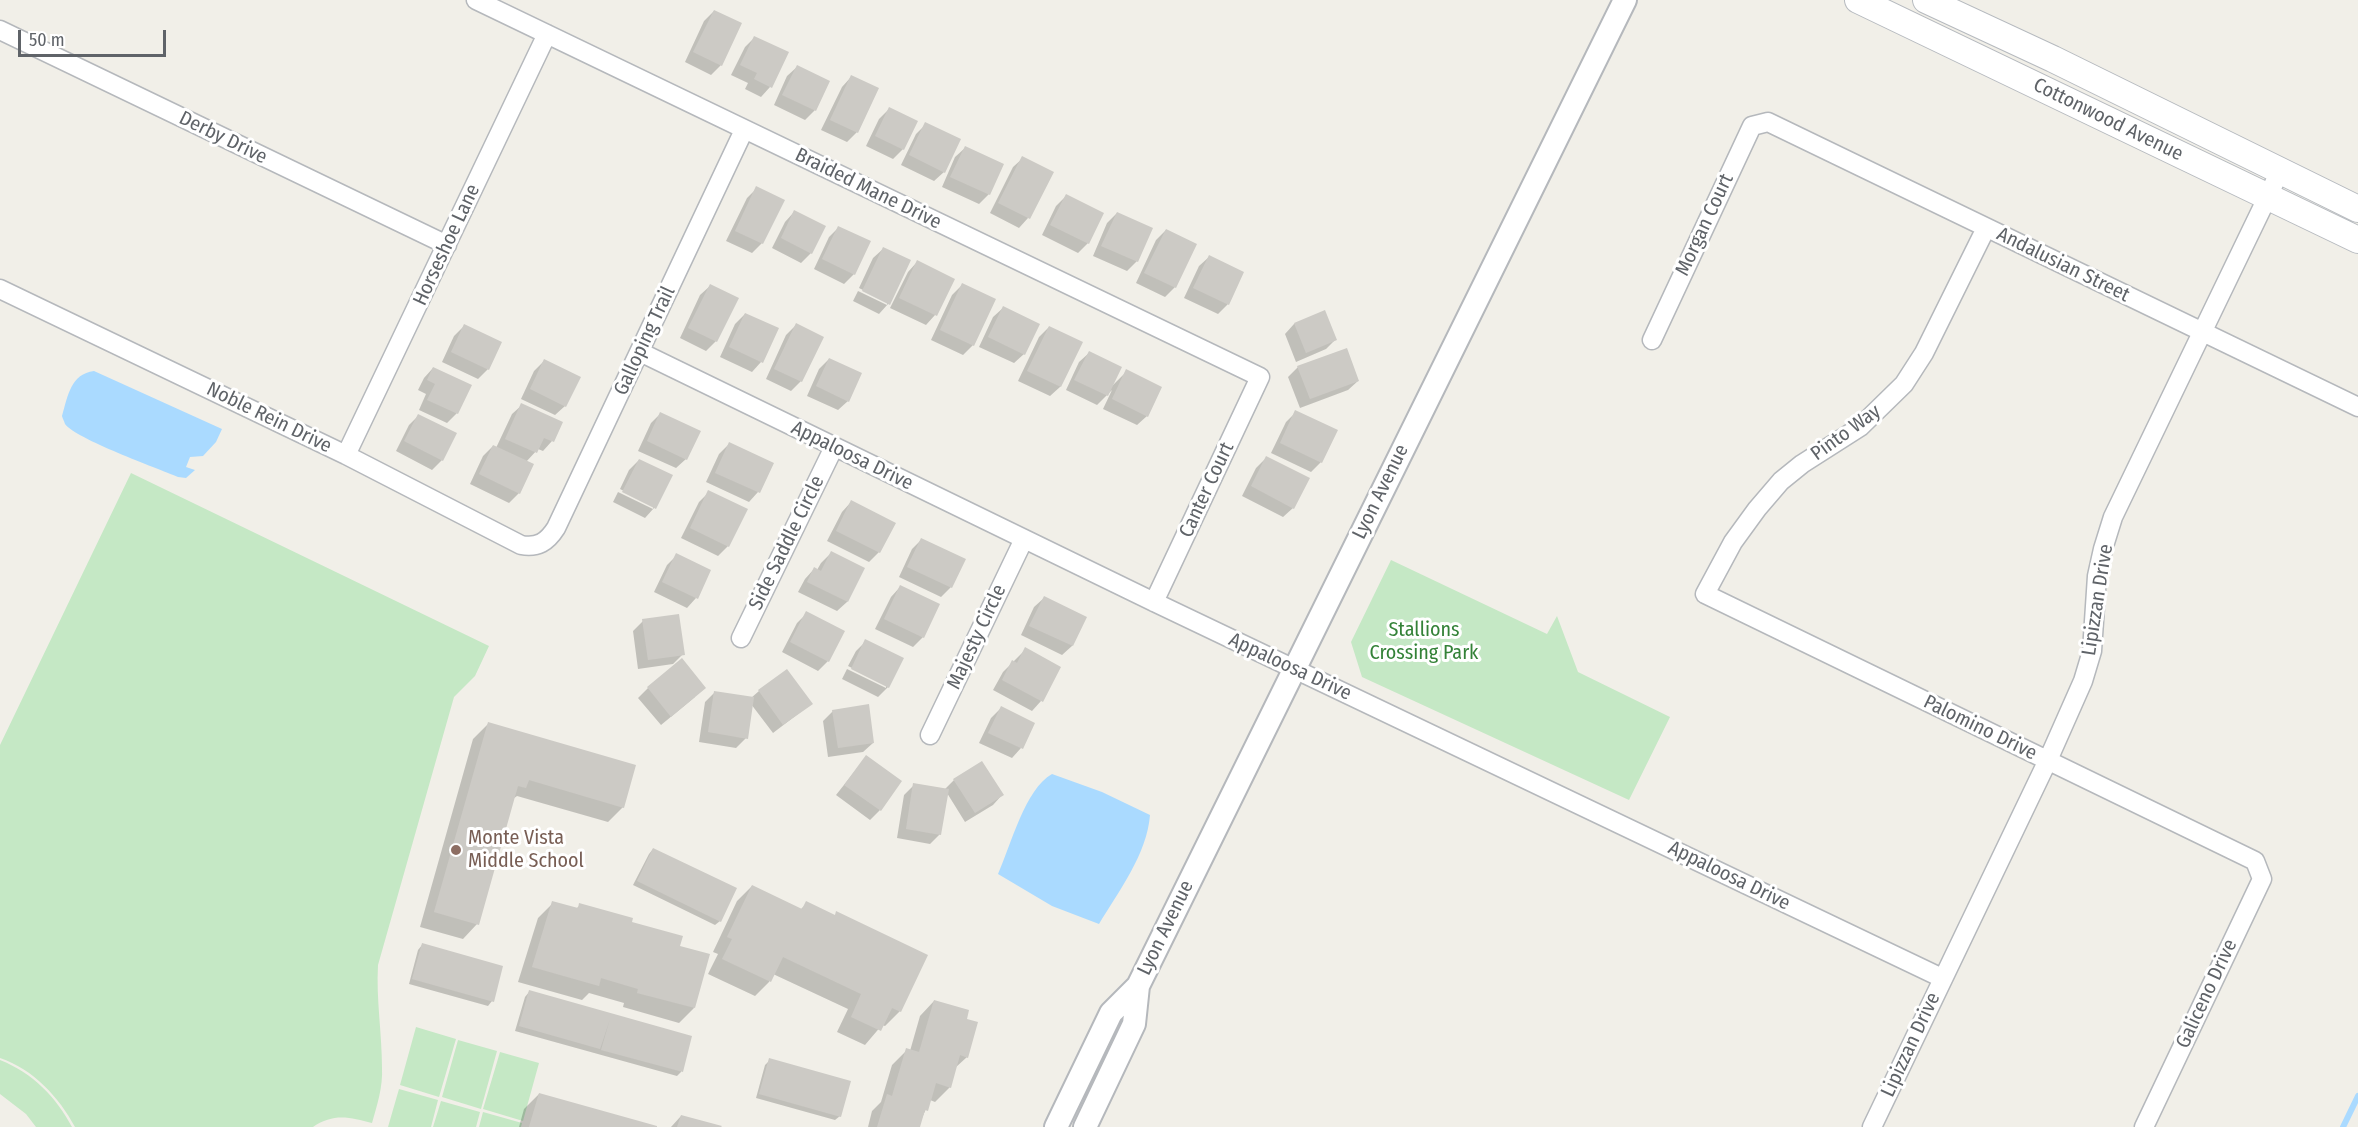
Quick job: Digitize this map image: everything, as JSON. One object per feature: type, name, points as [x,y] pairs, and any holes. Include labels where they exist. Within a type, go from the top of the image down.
[{"type":"main road","name":"Cottonwood Avenue","points":[[1858,0],[2358,240]]},
{"type":"main road","name":"Cottonwood Avenue","points":[[1926,0],[2053,59],[2358,209]]},
{"type":"street","name":"Braided Mane Drive","points":[[476,0],[1260,377]]},
{"type":"street","name":"Lyon Avenue","points":[[1056,1127],[1111,1013],[1138,986],[1293,668],[1625,0]]},
{"type":"street","name":"Derby Drive","points":[[0,30],[447,245]]},
{"type":"street","name":"Horseshoe Lane","points":[[346,455],[547,34]]},
{"type":"street","name":"Andalusian Street","points":[[1768,122],[2358,407]]},
{"type":"street","name":"Morgan Court","points":[[1652,339],[1752,126],[1768,122]]},
{"type":"street","name":"Galloping Trail","points":[[537,545],[549,540],[556,528],[744,130]]},
{"type":"street","name":"Lipizzan Drive","points":[[1872,1127],[2048,760],[2083,681],[2092,651],[2097,576],[2114,517],[2280,171]]},
{"type":"street","name":"Pinto Way","points":[[1706,594],[1733,542],[1757,509],[1781,482],[1802,464],[1860,427],[1904,384],[1924,353],[1986,228]]},
{"type":"street","name":"Noble Rein Drive","points":[[0,289],[346,455],[521,545],[537,545]]},
{"type":"street","name":"Appaloosa Drive","points":[[640,352],[1154,602],[1942,978]]},
{"type":"street","name":"Canter Court","points":[[1154,602],[1260,377]]},
{"type":"street","name":"Side Saddle Circle","points":[[741,638],[834,447]]},
{"type":"street","name":"Majesty Circle","points":[[930,735],[1024,539]]},
{"type":"street","name":"Palomino Drive","points":[[1706,594],[2255,861]]},
{"type":"street","name":"Galiceno Drive","points":[[2144,1127],[2262,879],[2255,861]]},
{"type":"street","name":"Lyon Avenue","points":[[1085,1127],[1134,1024],[1138,986]]},
{"type":"green space","points":[[131,473],[489,646],[475,676],[454,697],[378,965],[382,1075],[372,1123],[342,1117],[313,1127],[75,1127],[61,1105],[44,1085],[23,1069],[0,1058],[0,745]]},
{"type":"green space","name":"Stallions Crossing Park","points":[[1391,560],[1547,634],[1557,616],[1578,672],[1670,717],[1629,800],[1362,677],[1351,642]]},
{"type":"green space","points":[[416,1027],[456,1039],[439,1097],[400,1085]]},
{"type":"green space","points":[[458,1040],[497,1051],[481,1109],[442,1097]]},
{"type":"green space","points":[[500,1052],[539,1063],[523,1121],[483,1109]]},
{"type":"green space","points":[[0,1060],[23,1072],[42,1087],[59,1106],[72,1127],[36,1127],[26,1114],[0,1094]]},
{"type":"green space","points":[[399,1089],[438,1100],[431,1127],[388,1127]]},
{"type":"green space","points":[[441,1101],[480,1112],[476,1127],[433,1127]]},
{"type":"green space","points":[[483,1112],[522,1123],[521,1127],[479,1127]]},
{"type":"water","points":[[94,371],[222,429],[216,442],[203,456],[190,457],[186,467],[195,470],[186,478],[178,477],[100,445],[65,424],[62,416],[75,381],[80,376]]},
{"type":"water","points":[[1052,774],[1102,792],[1150,815],[1148,830],[1138,858],[1099,924],[1052,906],[998,874],[1026,805],[1042,781]]},
{"type":"building","points":[[714,10],[742,23],[722,66],[693,52]]},
{"type":"building","points":[[754,36],[789,52],[772,88],[754,79],[757,73],[740,65]]},
{"type":"building","points":[[797,65],[830,81],[816,111],[782,95]]},
{"type":"building","points":[[851,75],[879,88],[858,133],[830,120]]},
{"type":"building","points":[[889,107],[918,121],[904,150],[875,136]]},
{"type":"building","points":[[925,122],[961,139],[945,173],[909,155]]},
{"type":"building","points":[[965,146],[1004,164],[990,195],[950,177]]},
{"type":"building","points":[[1022,156],[1054,172],[1030,219],[998,203]]},
{"type":"building","points":[[756,186],[785,200],[763,244],[735,231]]},
{"type":"building","points":[[1066,194],[1104,213],[1089,244],[1050,225]]},
{"type":"building","points":[[794,210],[826,226],[812,254],[781,238]]},
{"type":"building","points":[[1117,212],[1153,228],[1138,262],[1101,246]]},
{"type":"building","points":[[838,226],[871,241],[855,275],[822,259]]},
{"type":"building","points":[[1166,229],[1197,244],[1176,288],[1144,273]]},
{"type":"building","points":[[883,247],[911,260],[890,305],[862,291]]},
{"type":"building","points":[[1209,255],[1244,272],[1229,305],[1193,288]]},
{"type":"building","points":[[917,260],[955,279],[937,316],[899,298]]},
{"type":"building","points":[[962,283],[996,299],[974,346],[940,330]]},
{"type":"building","points":[[710,284],[739,298],[717,342],[688,328]]},
{"type":"building","points":[[1003,306],[1040,324],[1025,355],[988,337]]},
{"type":"building","points":[[1325,310],[1337,340],[1306,353],[1294,323]]},
{"type":"building","points":[[745,313],[779,328],[763,363],[729,347]]},
{"type":"building","points":[[796,323],[824,337],[802,382],[774,369]]},
{"type":"building","points":[[464,324],[502,342],[489,370],[451,352]]},
{"type":"building","points":[[1049,326],[1083,342],[1061,387],[1027,371]]},
{"type":"building","points":[[1347,348],[1359,381],[1310,399],[1297,366]]},
{"type":"building","points":[[1089,351],[1122,367],[1108,396],[1074,380]]},
{"type":"building","points":[[829,358],[862,373],[849,402],[816,386]]},
{"type":"building","points":[[544,359],[581,377],[566,407],[530,389]]},
{"type":"building","points":[[433,367],[472,385],[458,414],[427,400],[435,384],[427,380]]},
{"type":"building","points":[[1126,369],[1162,387],[1148,417],[1112,399]]},
{"type":"building","points":[[521,403],[563,422],[554,442],[544,438],[537,453],[505,439]]},
{"type":"building","points":[[1295,410],[1338,430],[1322,463],[1280,443]]},
{"type":"building","points":[[660,412],[701,431],[687,460],[647,441]]},
{"type":"building","points":[[418,414],[457,433],[443,461],[404,441]]},
{"type":"building","points":[[729,442],[774,463],[760,493],[715,473]]},
{"type":"building","points":[[493,445],[534,464],[520,494],[479,474]]},
{"type":"building","points":[[1266,456],[1310,478],[1294,509],[1251,486]]},
{"type":"building","points":[[639,459],[673,475],[656,509],[622,492]]},
{"type":"building","points":[[708,490],[748,509],[729,547],[690,528]]},
{"type":"building","points":[[851,500],[896,523],[880,553],[836,531]]},
{"type":"building","points":[[921,538],[966,559],[952,588],[907,567]]},
{"type":"building","points":[[831,551],[865,568],[848,602],[807,582],[814,567],[821,571]]},
{"type":"building","points":[[676,553],[711,570],[698,599],[662,582]]},
{"type":"building","points":[[900,585],[940,604],[924,638],[884,619]]},
{"type":"building","points":[[1044,596],[1087,617],[1073,646],[1029,626]]},
{"type":"building","points":[[806,611],[845,631],[829,662],[790,642]]},
{"type":"building","points":[[679,614],[685,655],[648,660],[642,619]]},
{"type":"building","points":[[865,639],[904,658],[889,688],[851,669]]},
{"type":"building","points":[[1025,647],[1061,667],[1043,702],[1002,680],[1012,660],[1017,663]]},
{"type":"building","points":[[682,658],[706,688],[671,717],[647,687]]},
{"type":"building","points":[[787,669],[813,704],[783,725],[758,690]]},
{"type":"building","points":[[714,691],[754,697],[748,739],[708,732]]},
{"type":"building","points":[[869,704],[874,743],[838,748],[832,710]]},
{"type":"building","points":[[1001,706],[1035,723],[1023,749],[988,733]]},
{"type":"building","points":[[488,722],[636,765],[624,808],[529,780],[526,788],[518,786],[479,925],[434,912]]},
{"type":"building","points":[[866,755],[902,781],[881,811],[844,785]]},
{"type":"building","points":[[982,761],[1004,795],[975,813],[953,779]]},
{"type":"building","points":[[913,783],[949,789],[941,835],[906,829]]},
{"type":"building","points":[[653,848],[737,888],[721,922],[637,881]]},
{"type":"building","points":[[752,885],[802,909],[806,901],[835,915],[836,911],[928,955],[901,1012],[892,1008],[881,1031],[851,1017],[861,994],[783,957],[771,982],[722,959],[732,939],[727,937]]},
{"type":"building","points":[[552,901],[578,908],[579,903],[633,918],[632,922],[683,936],[680,946],[710,954],[695,1008],[637,993],[638,989],[601,978],[599,986],[532,967]]},
{"type":"building","points":[[422,943],[503,966],[494,1002],[412,979]]},
{"type":"building","points":[[529,990],[692,1036],[683,1072],[601,1050],[610,1019],[600,1049],[519,1026]]},
{"type":"building","points":[[934,1000],[969,1010],[967,1019],[978,1022],[968,1058],[960,1055],[951,1088],[936,1083],[928,1111],[925,1110],[920,1127],[877,1127],[887,1094],[892,1096],[906,1048],[919,1052]]},
{"type":"building","points":[[769,1058],[851,1081],[841,1117],[759,1094]]},
{"type":"building","points":[[539,1093],[657,1126],[657,1127],[529,1127]]},
{"type":"building","points":[[681,1115],[722,1126],[677,1127]]},
{"type":"waterway","points":[[2343,1127],[2358,1096]]},
{"type":"place","name":"Monte Vista Middle School","points":[[456,850]]}]
